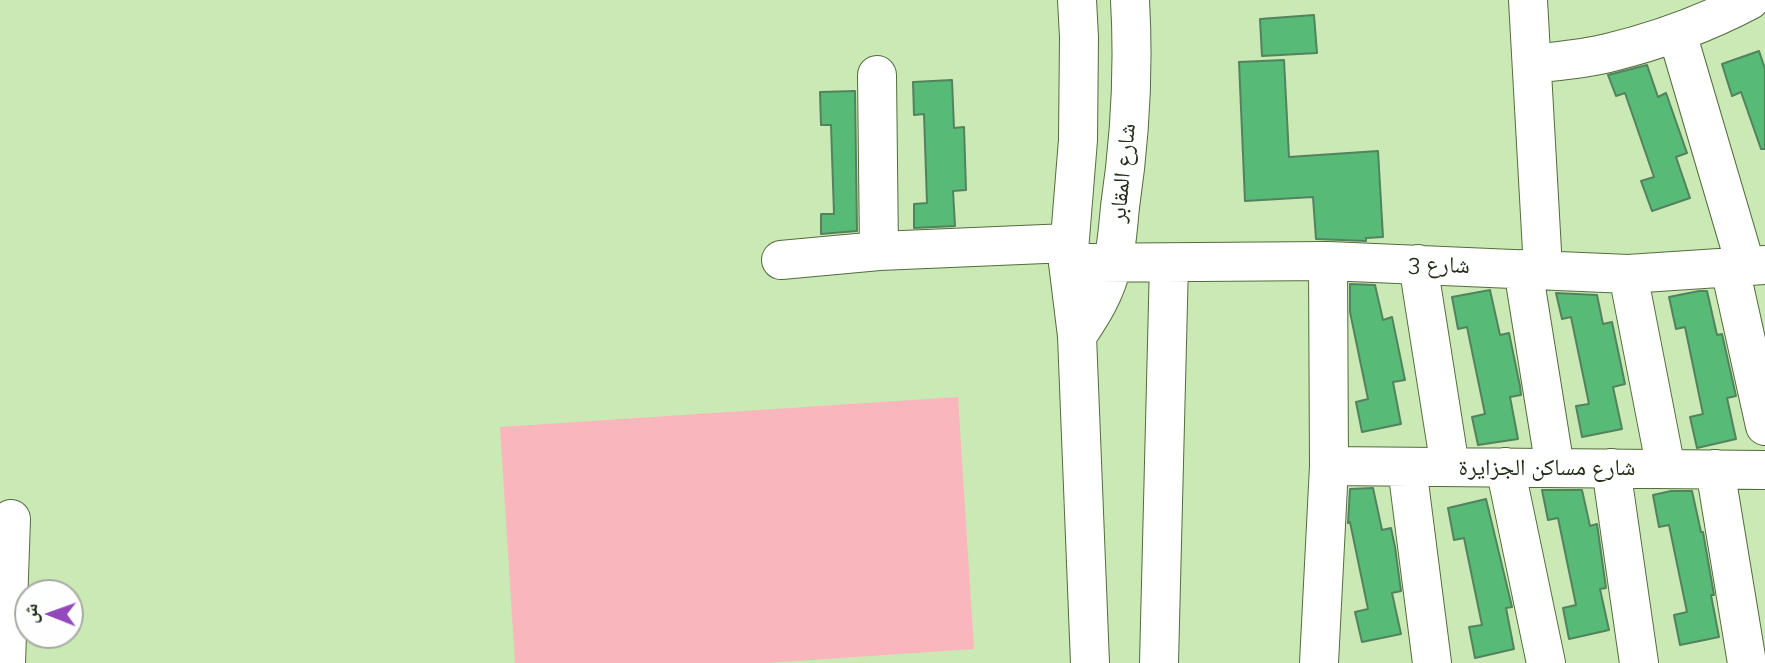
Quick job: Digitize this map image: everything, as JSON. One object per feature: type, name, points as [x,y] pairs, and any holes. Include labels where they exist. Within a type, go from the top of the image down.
[{"type":"street","name":"شارع المقابر","points":[[1077,0],[1077,140],[1068,253],[1077,336],[1090,663]]},
{"type":"street","name":"شارع المقابر","points":[[1077,336],[1092,314],[1113,264],[1128,150],[1132,34],[1130,0]]},
{"type":"street","points":[[1528,0],[1533,64],[1533,269],[1555,468]]},
{"type":"street","points":[[1533,64],[1606,53],[1677,33],[1722,15],[1750,0]]},
{"type":"street","points":[[1677,33],[1747,267],[1765,426]]},
{"type":"street","points":[[877,75],[879,251]]},
{"type":"street","name":"شارع 3","points":[[781,260],[879,251],[1068,253],[1113,264],[1328,261],[1628,274],[1747,267]]},
{"type":"street","points":[[1319,663],[1329,466],[1328,261]]},
{"type":"street","points":[[1159,663],[1169,263]]},
{"type":"street","points":[[1418,264],[1450,467]]},
{"type":"street","points":[[1628,274],[1666,469]]},
{"type":"street","name":"شارع مساكن الجزايرة","points":[[1329,466],[1765,470]]},
{"type":"street","points":[[1407,467],[1432,663]]},
{"type":"street","points":[[1505,467],[1546,663]]},
{"type":"street","points":[[1611,468],[1639,663]]},
{"type":"street","points":[[1715,469],[1746,663]]},
{"type":"street","points":[[6,663],[11,519]]},
{"type":"shaded area","points":[[958,397],[974,649],[766,663],[515,663],[500,427]]},
{"type":"building","points":[[1314,15],[1317,53],[1262,56],[1260,19]]},
{"type":"building","points":[[1759,51],[1765,69],[1765,149],[1761,149],[1741,92],[1732,96],[1722,64]]},
{"type":"building","points":[[1284,60],[1289,157],[1378,151],[1383,237],[1366,238],[1366,241],[1316,239],[1313,197],[1245,201],[1239,62]]},
{"type":"building","points":[[1647,65],[1658,97],[1666,93],[1687,153],[1676,157],[1690,198],[1652,211],[1641,181],[1654,177],[1625,93],[1616,96],[1608,75]]},
{"type":"building","points":[[952,80],[954,128],[964,127],[966,190],[953,191],[955,226],[914,228],[914,204],[927,203],[924,114],[914,115],[913,82]]},
{"type":"building","points":[[855,91],[857,231],[821,234],[821,214],[834,214],[831,125],[821,125],[820,92]]},
{"type":"building","points":[[1350,284],[1375,285],[1383,320],[1392,317],[1405,380],[1393,382],[1401,424],[1362,432],[1356,402],[1368,399],[1350,312]]},
{"type":"building","points":[[1490,290],[1500,335],[1509,333],[1520,386],[1521,395],[1510,397],[1518,439],[1478,445],[1472,417],[1485,414],[1467,327],[1458,329],[1452,297]]},
{"type":"building","points":[[1707,291],[1717,335],[1722,334],[1736,396],[1727,398],[1736,439],[1697,448],[1690,417],[1703,414],[1685,327],[1676,329],[1669,297]]},
{"type":"building","points":[[1556,293],[1597,295],[1603,324],[1612,322],[1625,384],[1613,387],[1622,429],[1582,437],[1576,406],[1589,404],[1571,317],[1562,319]]},
{"type":"building","points":[[1373,488],[1382,530],[1391,528],[1395,547],[1401,591],[1392,593],[1401,634],[1362,642],[1355,612],[1368,609],[1350,522],[1348,523],[1350,489]]},
{"type":"building","points":[[1542,490],[1582,490],[1590,526],[1597,524],[1606,588],[1600,589],[1609,630],[1569,639],[1563,608],[1576,605],[1558,518],[1548,520]]},
{"type":"building","points":[[1671,491],[1692,491],[1703,532],[1719,637],[1680,645],[1674,615],[1687,612],[1669,525],[1659,527],[1653,495]]},
{"type":"building","points":[[1486,499],[1512,607],[1506,608],[1514,649],[1475,658],[1469,627],[1482,625],[1464,538],[1454,540],[1448,508]]}]
